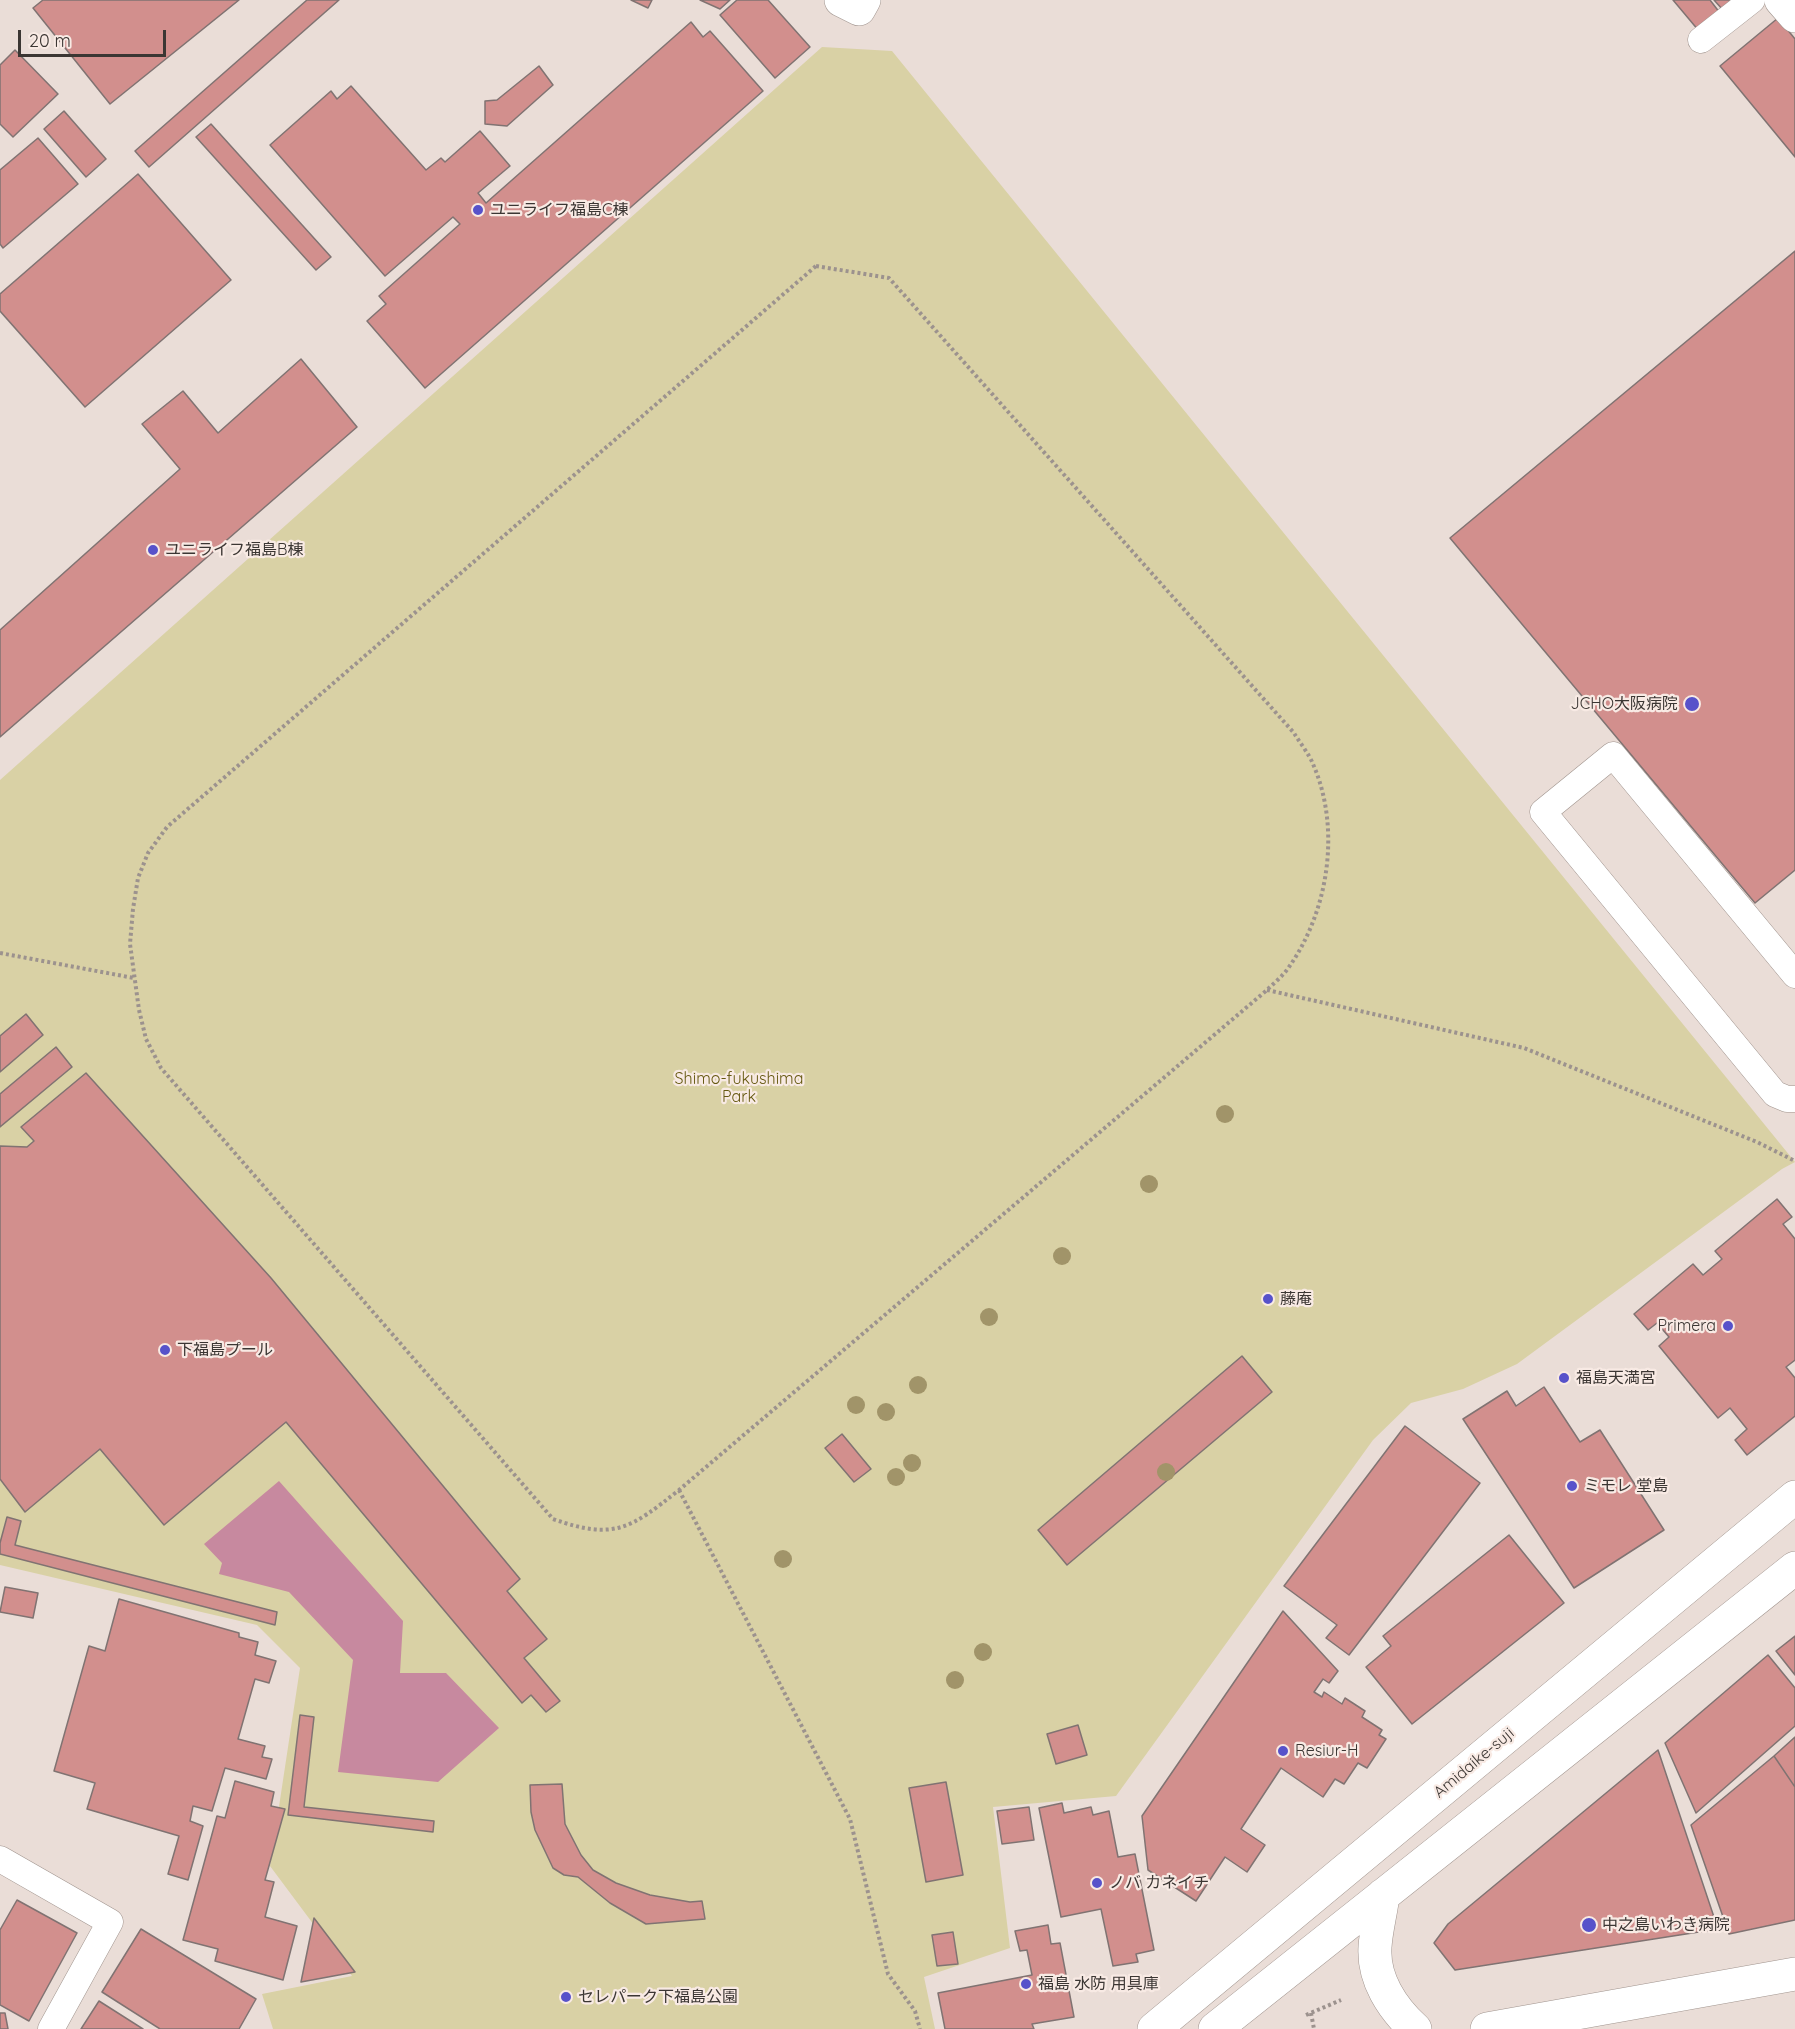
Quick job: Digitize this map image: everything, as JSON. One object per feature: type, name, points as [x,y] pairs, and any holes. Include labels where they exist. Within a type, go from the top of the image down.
[{"type":"street","points":[[1781,0],[1795,16]]},
{"type":"street","name":"Amidaike-suji","points":[[1154,2029],[1795,1497]]},
{"type":"street","points":[[1215,2029],[1795,1569]]},
{"type":"street","points":[[1383,1895],[1375,1948],[1379,1976],[1388,1997],[1404,2019],[1415,2029]]},
{"type":"street","points":[[1487,2029],[1795,1974]]},
{"type":"lane","points":[[1701,40],[1752,0]]},
{"type":"lane","points":[[1795,975],[1613,755],[1543,812],[1775,1094],[1787,1099],[1795,1099]]},
{"type":"lane","points":[[0,1859],[110,1922],[51,2029]]},
{"type":"path","points":[[816,266],[889,278],[1286,724],[1313,764],[1328,816],[1328,870],[1311,925],[1289,968],[1267,990],[679,1490],[641,1519],[624,1527],[592,1530],[553,1519],[161,1068],[146,1039],[135,978],[130,944],[138,878],[148,853],[167,827],[816,266]]},
{"type":"path","points":[[0,953],[135,978]]},
{"type":"path","points":[[1267,990],[1524,1048],[1757,1142],[1795,1161]]},
{"type":"path","points":[[679,1490],[850,1819],[888,1974],[915,2011],[920,2029]]},
{"type":"path","points":[[1301,2017],[1352,1996]]},
{"type":"path","points":[[1311,2013],[1314,2029]]},
{"type":"green space","name":"Shimo-fukushima Park","points":[[822,47],[892,51],[1795,1162],[1782,1169],[1517,1364],[1463,1389],[1411,1403],[1373,1440],[1116,1796],[993,1807],[1010,1948],[924,1977],[935,2029],[273,2029],[262,1994],[352,1976],[270,1866],[300,1668],[257,1625],[0,1565],[0,780]]},
{"type":"shaded area","points":[[279,1481],[403,1621],[400,1673],[446,1673],[499,1728],[438,1782],[338,1772],[353,1660],[289,1592],[219,1574],[222,1563],[204,1544]]},
{"type":"building","points":[[43,0],[239,0],[110,104],[33,8]]},
{"type":"building","points":[[307,0],[339,0],[149,167],[135,151]]},
{"type":"building","points":[[631,0],[652,0],[648,8]]},
{"type":"building","points":[[700,0],[730,0],[720,9]]},
{"type":"building","points":[[737,0],[768,0],[810,47],[775,78],[720,15]]},
{"type":"building","points":[[1673,0],[1710,0],[1720,13],[1699,31]]},
{"type":"building","points":[[1714,0],[1735,0],[1723,10]]},
{"type":"building","points":[[1778,18],[1795,39],[1795,157],[1720,66]]},
{"type":"building","name":"ユニライフ福島C棟","points":[[691,22],[703,37],[710,31],[763,91],[425,388],[367,321],[386,304],[379,296],[460,224],[453,217],[385,276],[270,145],[331,91],[337,99],[351,86],[426,170],[441,158],[445,162],[480,131],[510,166],[478,193],[486,203]]},
{"type":"building","points":[[15,50],[58,94],[13,137],[0,124],[0,65]]},
{"type":"building","points":[[539,66],[553,85],[507,126],[485,124],[485,101],[497,100]]},
{"type":"building","points":[[64,111],[106,159],[86,177],[44,129]]},
{"type":"building","points":[[211,124],[331,257],[316,270],[196,137]]},
{"type":"building","points":[[38,138],[78,184],[3,248],[0,244],[0,170]]},
{"type":"building","points":[[138,174],[231,280],[85,407],[0,311],[0,294]]},
{"type":"building","name":"JCHO大阪病院","points":[[1795,251],[1795,870],[1755,903],[1450,538]]},
{"type":"building","name":"ユニライフ福島B棟","points":[[301,359],[357,427],[0,737],[0,630],[180,469],[142,424],[183,391],[218,433]]},
{"type":"building","points":[[26,1014],[43,1035],[0,1072],[0,1036]]},
{"type":"building","points":[[56,1047],[72,1067],[0,1127],[0,1094]]},
{"type":"building","name":"下福島プール","points":[[86,1073],[271,1278],[520,1579],[507,1591],[547,1639],[524,1658],[560,1701],[546,1712],[531,1695],[522,1703],[286,1422],[164,1525],[100,1449],[25,1512],[0,1479],[0,1146],[27,1147],[34,1141],[21,1127]]},
{"type":"building","name":"Primera","points":[[1777,1199],[1792,1217],[1783,1224],[1795,1239],[1795,1360],[1786,1367],[1795,1378],[1795,1416],[1747,1455],[1735,1440],[1747,1429],[1730,1408],[1718,1418],[1659,1346],[1669,1337],[1657,1323],[1648,1330],[1634,1314],[1693,1264],[1703,1275],[1722,1259],[1715,1251]]},
{"type":"building","points":[[1242,1356],[1272,1392],[1067,1565],[1038,1530]]},
{"type":"building","name":"ミモレ 堂島","points":[[1544,1387],[1580,1442],[1600,1430],[1664,1530],[1574,1588],[1463,1419],[1507,1391],[1516,1406]]},
{"type":"building","points":[[1405,1426],[1480,1483],[1349,1655],[1326,1638],[1337,1625],[1284,1586]]},
{"type":"building","points":[[842,1434],[871,1469],[854,1482],[825,1448]]},
{"type":"building","points":[[7,1517],[21,1521],[15,1545],[277,1612],[275,1625],[0,1554],[0,1543]]},
{"type":"building","points":[[1509,1535],[1564,1603],[1412,1724],[1366,1667],[1391,1646],[1383,1636]]},
{"type":"building","points":[[5,1587],[38,1593],[33,1618],[0,1612]]},
{"type":"building","points":[[119,1599],[239,1633],[239,1637],[258,1642],[255,1655],[276,1661],[269,1683],[255,1679],[238,1739],[265,1746],[262,1757],[272,1759],[266,1779],[225,1768],[212,1811],[193,1806],[190,1821],[203,1826],[188,1880],[168,1874],[179,1836],[87,1809],[95,1783],[54,1771],[89,1646],[105,1651]]},
{"type":"building","name":"Resiur-H","points":[[1283,1611],[1338,1671],[1329,1683],[1323,1679],[1314,1692],[1322,1697],[1324,1692],[1342,1704],[1345,1698],[1365,1711],[1362,1717],[1382,1730],[1379,1735],[1386,1739],[1367,1768],[1358,1763],[1344,1784],[1335,1779],[1323,1797],[1281,1768],[1241,1829],[1265,1845],[1247,1872],[1225,1857],[1196,1901],[1148,1870],[1142,1816]]},
{"type":"building","points":[[1795,1636],[1795,1675],[1776,1651]]},
{"type":"building","points":[[1768,1655],[1795,1688],[1795,1726],[1696,1813],[1665,1743]]},
{"type":"building","points":[[300,1715],[314,1717],[304,1807],[434,1821],[433,1832],[288,1815]]},
{"type":"building","points":[[1078,1725],[1087,1755],[1056,1764],[1047,1734]]},
{"type":"building","points":[[1795,1737],[1795,1787],[1774,1756]]},
{"type":"building","points":[[1658,1750],[1718,1929],[1455,1970],[1434,1943],[1448,1924]]},
{"type":"building","points":[[1774,1756],[1795,1787],[1795,1920],[1729,1934],[1691,1825]]},
{"type":"building","points":[[235,1781],[274,1792],[271,1806],[285,1809],[265,1880],[274,1882],[265,1917],[297,1926],[283,1980],[215,1961],[218,1949],[183,1940],[217,1816],[225,1818]]},
{"type":"building","points":[[946,1782],[963,1875],[926,1882],[909,1788]]},
{"type":"building","points":[[562,1784],[565,1824],[581,1855],[593,1870],[616,1883],[650,1895],[690,1902],[702,1901],[705,1919],[646,1924],[610,1903],[578,1877],[564,1875],[553,1868],[535,1830],[531,1812],[530,1785]]},
{"type":"building","name":"ノバ カネイチ","points":[[1062,1803],[1064,1813],[1091,1807],[1093,1815],[1109,1811],[1118,1857],[1135,1854],[1154,1950],[1136,1954],[1138,1962],[1113,1966],[1101,1909],[1061,1917],[1039,1808]]},
{"type":"building","points":[[1029,1807],[1034,1840],[1002,1844],[997,1811]]},
{"type":"building","points":[[17,1900],[77,1933],[29,2021],[0,2005],[0,1930]]},
{"type":"building","points":[[314,1918],[355,1972],[301,1982]]},
{"type":"building","name":"福島 水防 用具庫","points":[[1048,1925],[1051,1944],[1060,1943],[1074,2017],[1032,2024],[1034,2029],[945,2029],[938,1993],[1032,1975],[1027,1950],[1020,1951],[1015,1931]]},
{"type":"building","points":[[141,1929],[256,1999],[239,2029],[160,2029],[102,1992]]},
{"type":"building","points":[[953,1932],[958,1964],[937,1966],[932,1935]]},
{"type":"building","points":[[99,2001],[143,2029],[81,2029]]},
{"type":"building","points":[[0,2013],[5,2013],[8,2029],[0,2029]]},
{"type":"place","name":"ユニライフ福島C棟","points":[[478,210]]},
{"type":"place","name":"ユニライフ福島B棟","points":[[153,550]]},
{"type":"place","name":"JCHO大阪病院","points":[[1692,704]]},
{"type":"place","name":"藤庵","points":[[1268,1299]]},
{"type":"place","name":"Primera","points":[[1728,1326]]},
{"type":"place","name":"下福島プール","points":[[165,1350]]},
{"type":"place","name":"福島天満宮","points":[[1564,1378]]},
{"type":"place","name":"ミモレ 堂島","points":[[1572,1486]]},
{"type":"place","name":"Resiur-H","points":[[1283,1751]]},
{"type":"place","name":"ノバ カネイチ","points":[[1097,1883]]},
{"type":"place","name":"中之島いわき病院","points":[[1589,1925]]},
{"type":"place","name":"福島 水防 用具庫","points":[[1026,1984]]},
{"type":"place","name":"セレパーク下福島公園","points":[[566,1997]]}]
